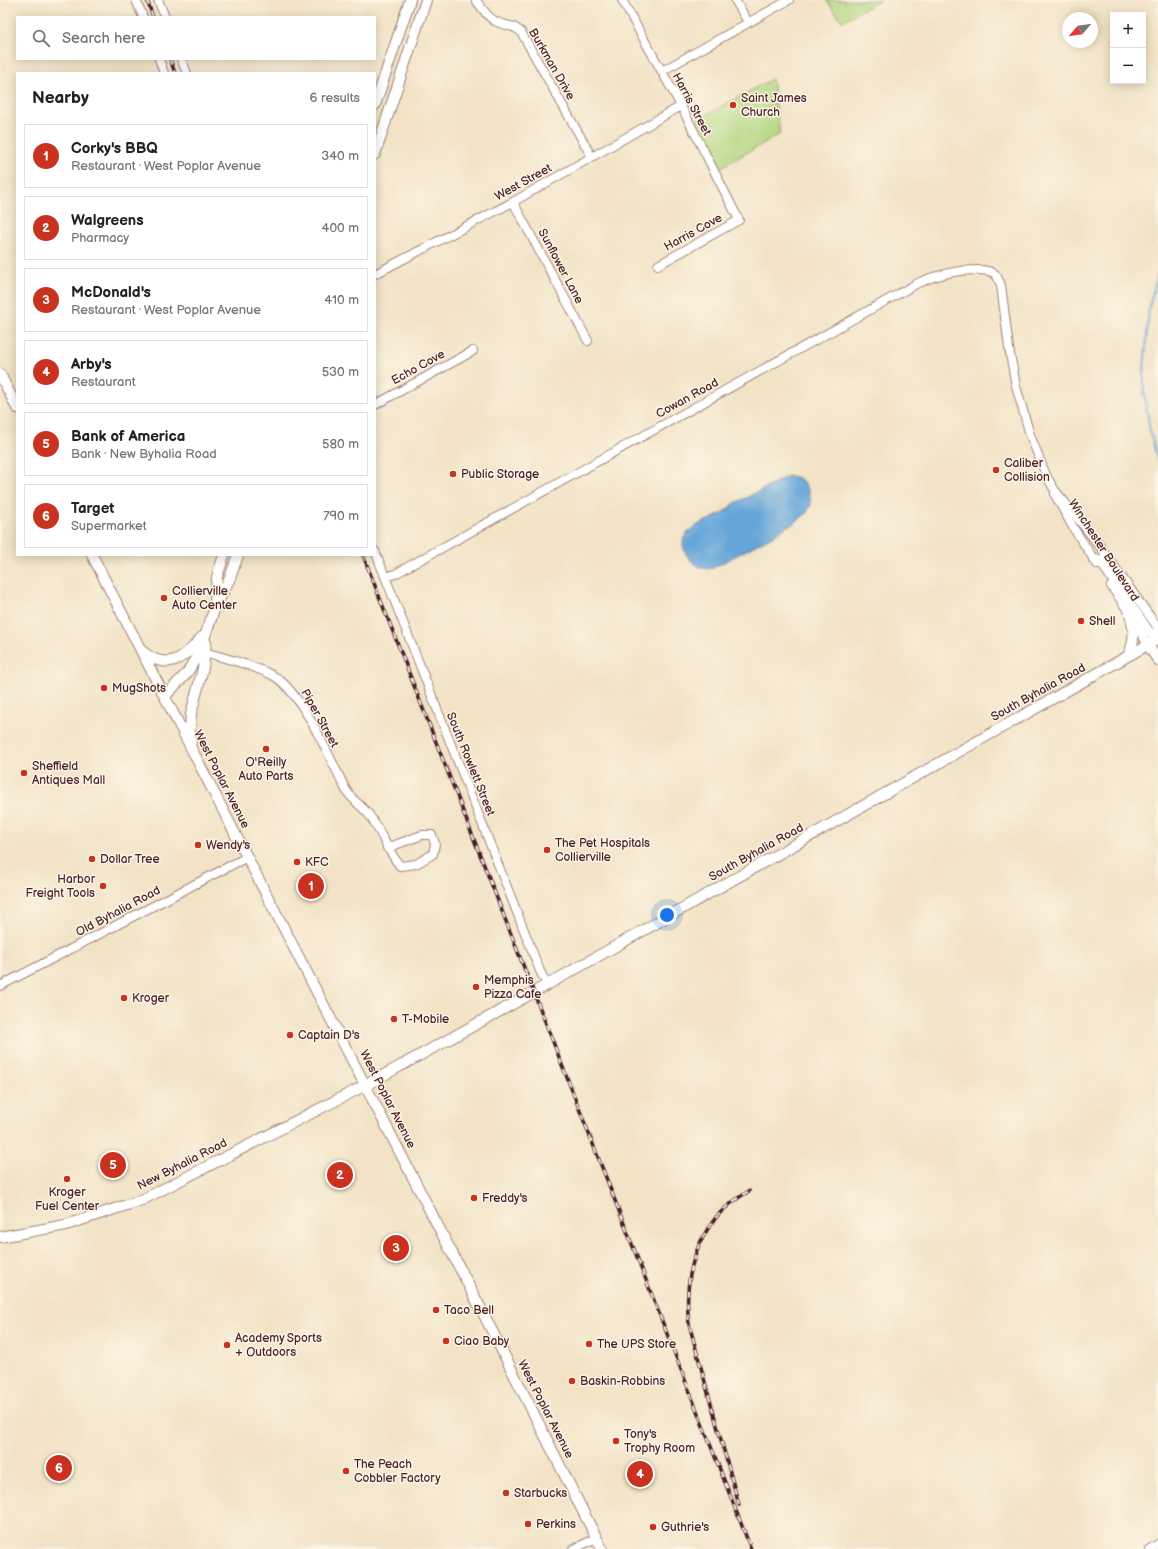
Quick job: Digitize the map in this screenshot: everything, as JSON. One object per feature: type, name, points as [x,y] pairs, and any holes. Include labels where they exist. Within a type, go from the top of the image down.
[{"type":"main road","points":[[376,102],[410,0]]},
{"type":"main road","points":[[376,151],[426,0]]},
{"type":"main road","points":[[382,84],[396,91]]},
{"type":"main road","points":[[0,374],[16,406]]},
{"type":"main road","name":"West Poplar Avenue","points":[[93,556],[513,1370],[602,1549]]},
{"type":"main road","points":[[214,610],[217,577],[224,556]]},
{"type":"main road","points":[[165,696],[187,673],[199,651],[214,610],[230,578],[238,556]]},
{"type":"main road","points":[[1094,560],[1100,561],[1148,630],[1158,637]]},
{"type":"main road","points":[[1128,656],[1133,645],[1134,634],[1130,613]]},
{"type":"main road","name":"South Byhalia Road","points":[[366,1085],[547,985],[1128,656],[1158,637]]},
{"type":"main road","points":[[1158,644],[1147,644],[1158,660]]},
{"type":"main road","points":[[141,650],[157,660],[167,661],[182,658],[199,651]]},
{"type":"main road","points":[[192,749],[190,714],[203,668],[199,651]]},
{"type":"main road","name":"New Byhalia Road","points":[[0,1237],[66,1225],[142,1200],[366,1085]]},
{"type":"street","points":[[136,0],[143,16]]},
{"type":"street","points":[[158,0],[165,16]]},
{"type":"street","name":"Burkman Drive","points":[[476,0],[490,18],[499,23],[514,26],[520,32],[592,157]]},
{"type":"street","name":"Harris Street","points":[[622,0],[681,106],[739,220]]},
{"type":"street","points":[[735,0],[748,22]]},
{"type":"street","points":[[662,71],[788,0]]},
{"type":"street","points":[[159,60],[164,72]]},
{"type":"street","points":[[181,60],[186,72]]},
{"type":"street","name":"West Street","points":[[376,273],[513,202],[681,106]]},
{"type":"street","name":"Sunflower Lane","points":[[513,202],[588,341]]},
{"type":"street","name":"Harris Cove","points":[[658,265],[739,220]]},
{"type":"street","name":"Cowan Road","points":[[385,577],[402,571],[930,278],[953,271],[981,270],[994,273],[1001,285]]},
{"type":"street","name":"Winchester Boulevard","points":[[1001,285],[1009,348],[1016,386],[1038,456],[1054,489],[1099,545],[1158,628]]},
{"type":"street","name":"Echo Cove","points":[[376,404],[473,350]]},
{"type":"street","name":"Winchester Boulevard","points":[[1054,489],[1055,495],[1063,510],[1094,560],[1130,613],[1147,644]]},
{"type":"street","name":"South Rowlett Street","points":[[376,554],[540,972],[547,985]]},
{"type":"street","name":"Piper Street","points":[[199,651],[274,675],[293,692],[306,712],[346,790],[354,802],[368,816],[387,848],[400,866],[416,864],[433,854],[435,844],[432,836],[422,834],[387,848]]},
{"type":"street","name":"Old Byhalia Road","points":[[0,986],[247,857]]},
{"type":"street","points":[[574,1549],[596,1538]]},
{"type":"street","points":[[1150,1549],[1158,1544]]},
{"type":"green space","points":[[826,0],[881,0],[842,21]]},
{"type":"green space","points":[[772,79],[780,134],[720,168],[694,121]]},
{"type":"water","points":[[789,476],[799,479],[808,490],[811,505],[806,514],[778,533],[713,568],[705,569],[694,563],[689,558],[683,547],[683,540],[693,528],[719,515],[737,502]]},
{"type":"waterway","points":[[1158,273],[1149,308],[1144,371],[1144,392],[1150,431],[1158,462]]},
{"type":"railway","points":[[147,0],[153,16]]},
{"type":"railway","points":[[170,60],[175,72]]},
{"type":"railway","points":[[363,556],[751,1549]]},
{"type":"railway","points":[[739,1505],[689,1324],[688,1294],[692,1265],[710,1225],[720,1213],[749,1191]]},
{"type":"place","name":"Saint James Church","points":[[733,105]]},
{"type":"place","name":"Caliber Collision","points":[[996,470]]},
{"type":"place","name":"Public Storage","points":[[453,474]]},
{"type":"place","name":"Collierville Auto Center","points":[[164,598]]},
{"type":"place","name":"Shell","points":[[1081,621]]},
{"type":"place","name":"MugShots","points":[[104,688]]},
{"type":"place","name":"O'Reilly Auto Parts","points":[[266,749]]},
{"type":"place","name":"Sheffield Antiques Mall","points":[[24,773]]},
{"type":"place","name":"Wendy's","points":[[198,845]]},
{"type":"place","name":"The Pet Hospitals Collierville","points":[[547,850]]},
{"type":"place","name":"Dollar Tree","points":[[92,859]]},
{"type":"place","name":"KFC","points":[[297,862]]},
{"type":"place","name":"Harbor Freight Tools","points":[[103,886]]},
{"type":"place","name":"Corky's BBQ","points":[[311,886]]},
{"type":"place","name":"Memphis Pizza Cafe","points":[[476,987]]},
{"type":"place","name":"Kroger","points":[[124,998]]},
{"type":"place","name":"T-Mobile","points":[[394,1019]]},
{"type":"place","name":"Captain D's","points":[[290,1035]]},
{"type":"place","name":"Bank of America","points":[[113,1165]]},
{"type":"place","name":"Walgreens","points":[[340,1175]]},
{"type":"place","name":"Kroger Fuel Center","points":[[67,1179]]},
{"type":"place","name":"Freddy's","points":[[474,1198]]},
{"type":"place","name":"McDonald's","points":[[396,1248]]},
{"type":"place","name":"Taco Bell","points":[[436,1310]]},
{"type":"place","name":"Ciao Baby","points":[[446,1341]]},
{"type":"place","name":"The UPS Store","points":[[589,1344]]},
{"type":"place","name":"Academy Sports + Outdoors","points":[[227,1345]]},
{"type":"place","name":"Baskin-Robbins","points":[[572,1381]]},
{"type":"place","name":"Tony's Trophy Room","points":[[616,1441]]},
{"type":"place","name":"Target","points":[[59,1468]]},
{"type":"place","name":"The Peach Cobbler Factory","points":[[346,1471]]},
{"type":"place","name":"Arby's","points":[[640,1474]]},
{"type":"place","name":"Starbucks","points":[[506,1493]]},
{"type":"place","name":"Perkins","points":[[528,1524]]},
{"type":"place","name":"Guthrie's","points":[[653,1527]]}]
